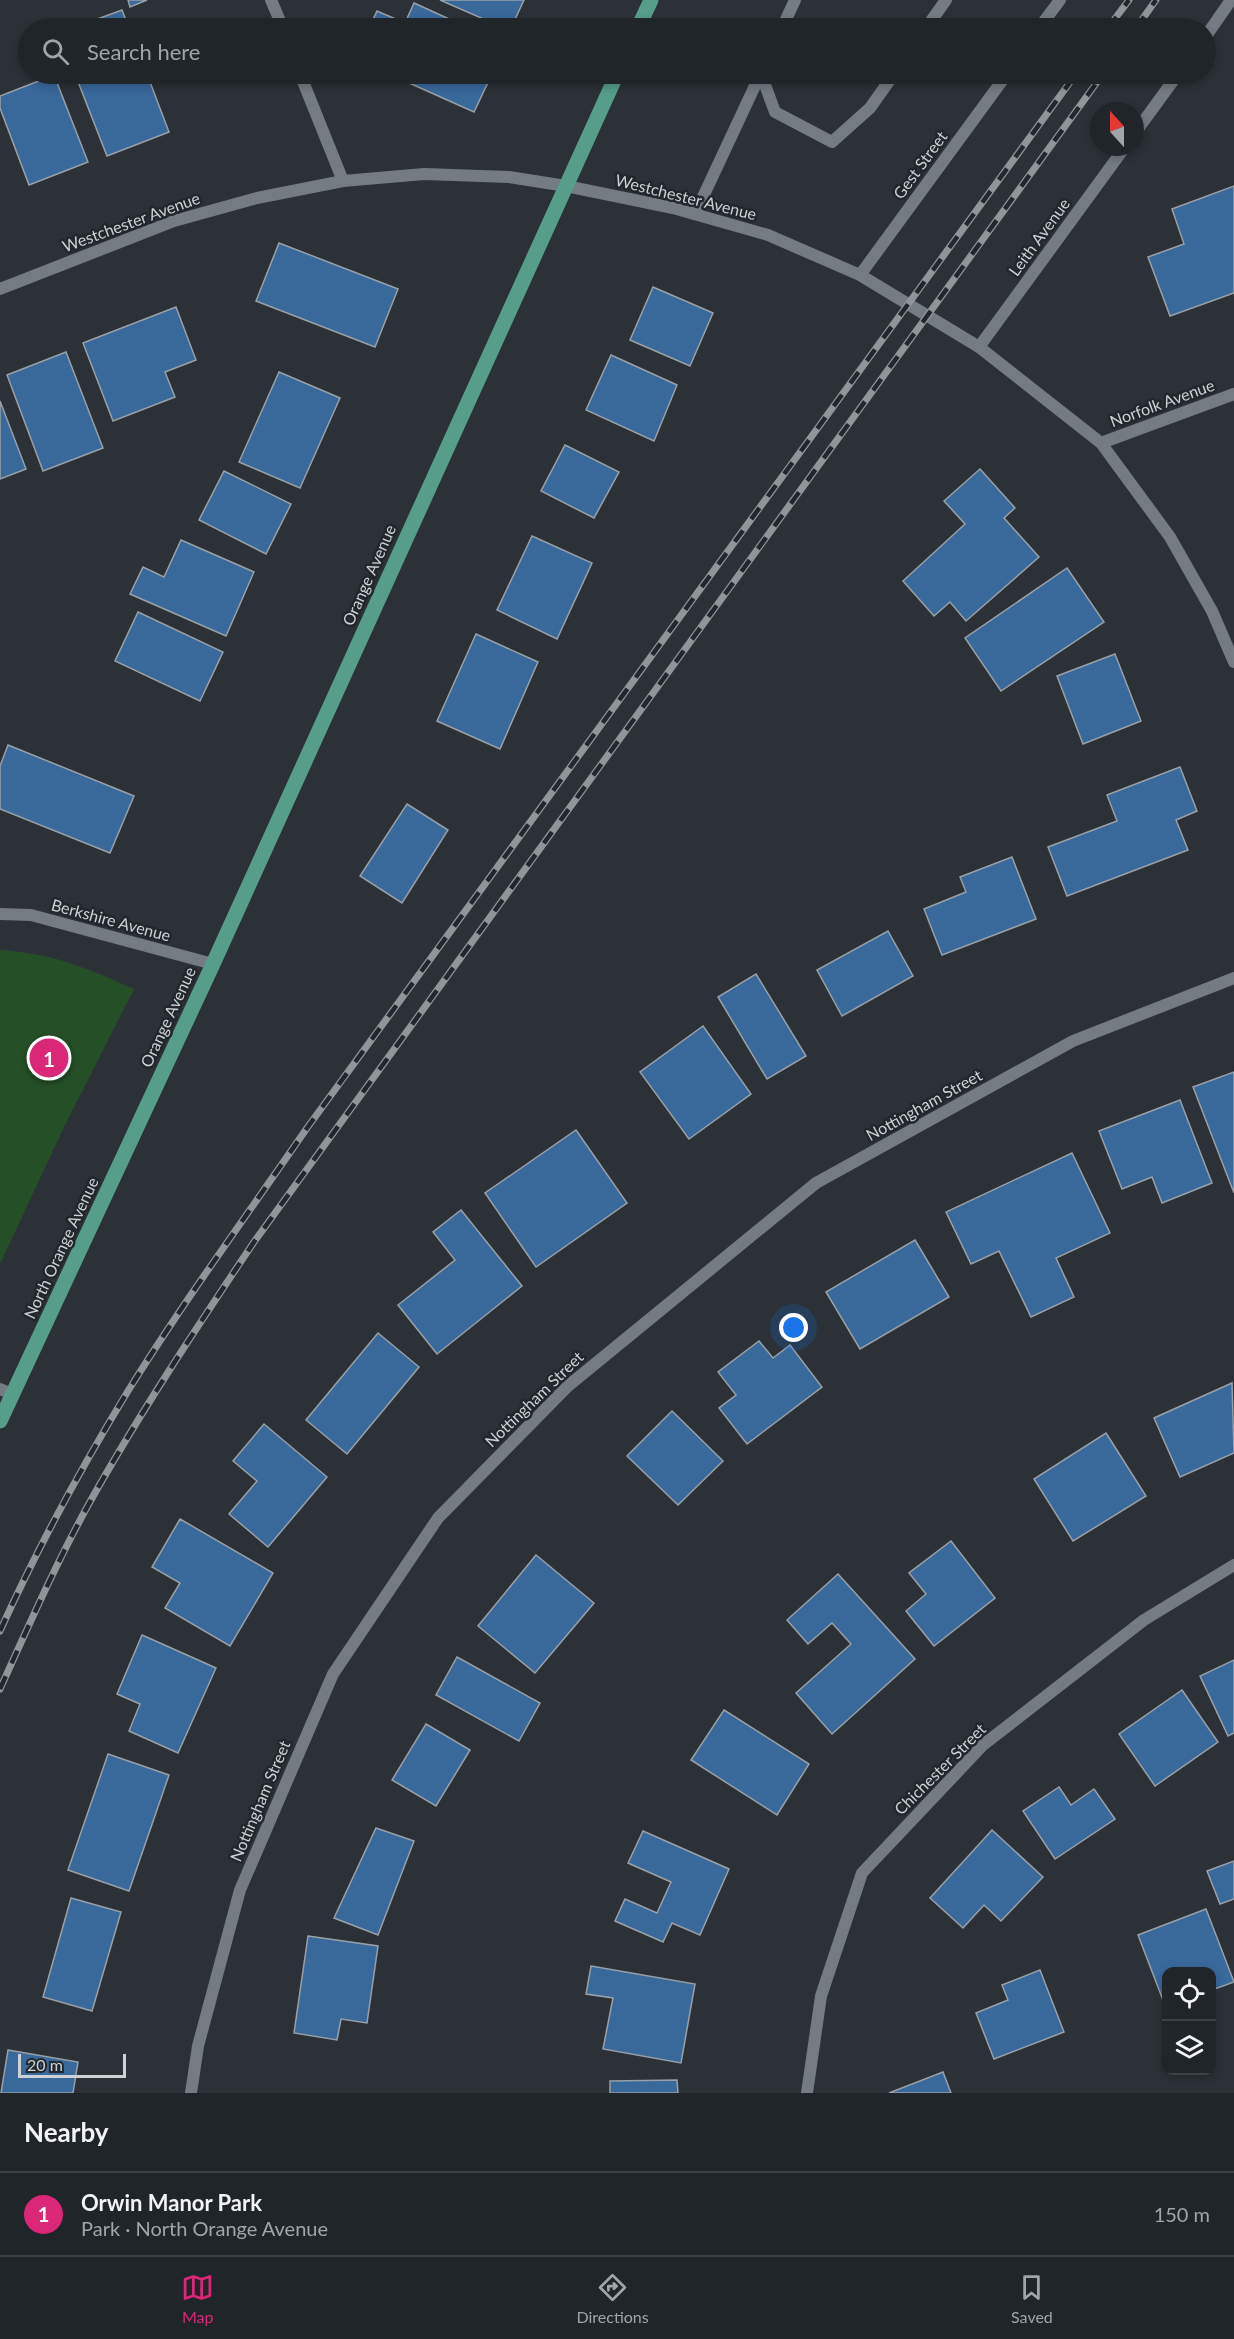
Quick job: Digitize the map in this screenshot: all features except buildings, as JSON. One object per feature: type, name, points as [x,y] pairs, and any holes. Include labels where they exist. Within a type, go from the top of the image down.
[{"type":"main road","points":[[643,18],[651,0]]},
{"type":"main road","name":"Orange Avenue","points":[[154,1091],[612,84]]},
{"type":"main road","name":"North Orange Avenue","points":[[0,1421],[6,1392],[154,1091]]},
{"type":"street","points":[[271,0],[279,18]]},
{"type":"street","points":[[787,18],[795,0]]},
{"type":"street","points":[[933,18],[946,0]]},
{"type":"street","points":[[1046,18],[1060,0]]},
{"type":"street","points":[[1216,22],[1231,0]]},
{"type":"street","points":[[304,84],[343,181]]},
{"type":"street","points":[[695,214],[755,84]]},
{"type":"street","points":[[764,84],[775,112],[832,142],[870,108],[887,84]]},
{"type":"street","name":"Gest Street","points":[[860,275],[1000,84]]},
{"type":"street","points":[[1144,121],[1171,84]]},
{"type":"street","name":"Leith Avenue","points":[[980,347],[1118,156]]},
{"type":"street","name":"Westchester Avenue","points":[[0,289],[174,221],[257,198],[343,181],[424,174],[509,177],[566,186],[673,208],[768,235],[860,275],[980,347],[1101,443],[1170,537],[1212,611],[1234,662]]},
{"type":"street","name":"Norfolk Avenue","points":[[1101,443],[1234,394]]},
{"type":"street","name":"Berkshire Avenue","points":[[0,914],[31,915],[213,964]]},
{"type":"street","name":"Nottingham Street","points":[[191,2093],[198,2046],[240,1890],[333,1674],[438,1518],[568,1386],[816,1184],[1073,1041],[1234,978]]},
{"type":"street","name":"Chichester Street","points":[[807,2093],[821,1996],[862,1873],[983,1744],[1144,1620],[1234,1565]]},
{"type":"green space","points":[[0,950],[53,958],[101,974],[134,989],[64,1127],[0,1264]]},
{"type":"railway","points":[[1116,18],[1129,0]]},
{"type":"railway","points":[[1143,18],[1156,0]]},
{"type":"railway","points":[[0,1631],[44,1539],[93,1449],[149,1357],[216,1258],[307,1128],[1069,84]]},
{"type":"railway","points":[[0,1689],[55,1570],[91,1500],[150,1402],[254,1242],[1096,84]]},
{"type":"place","name":"Orwin Manor Park","points":[[49,1058]]}]
